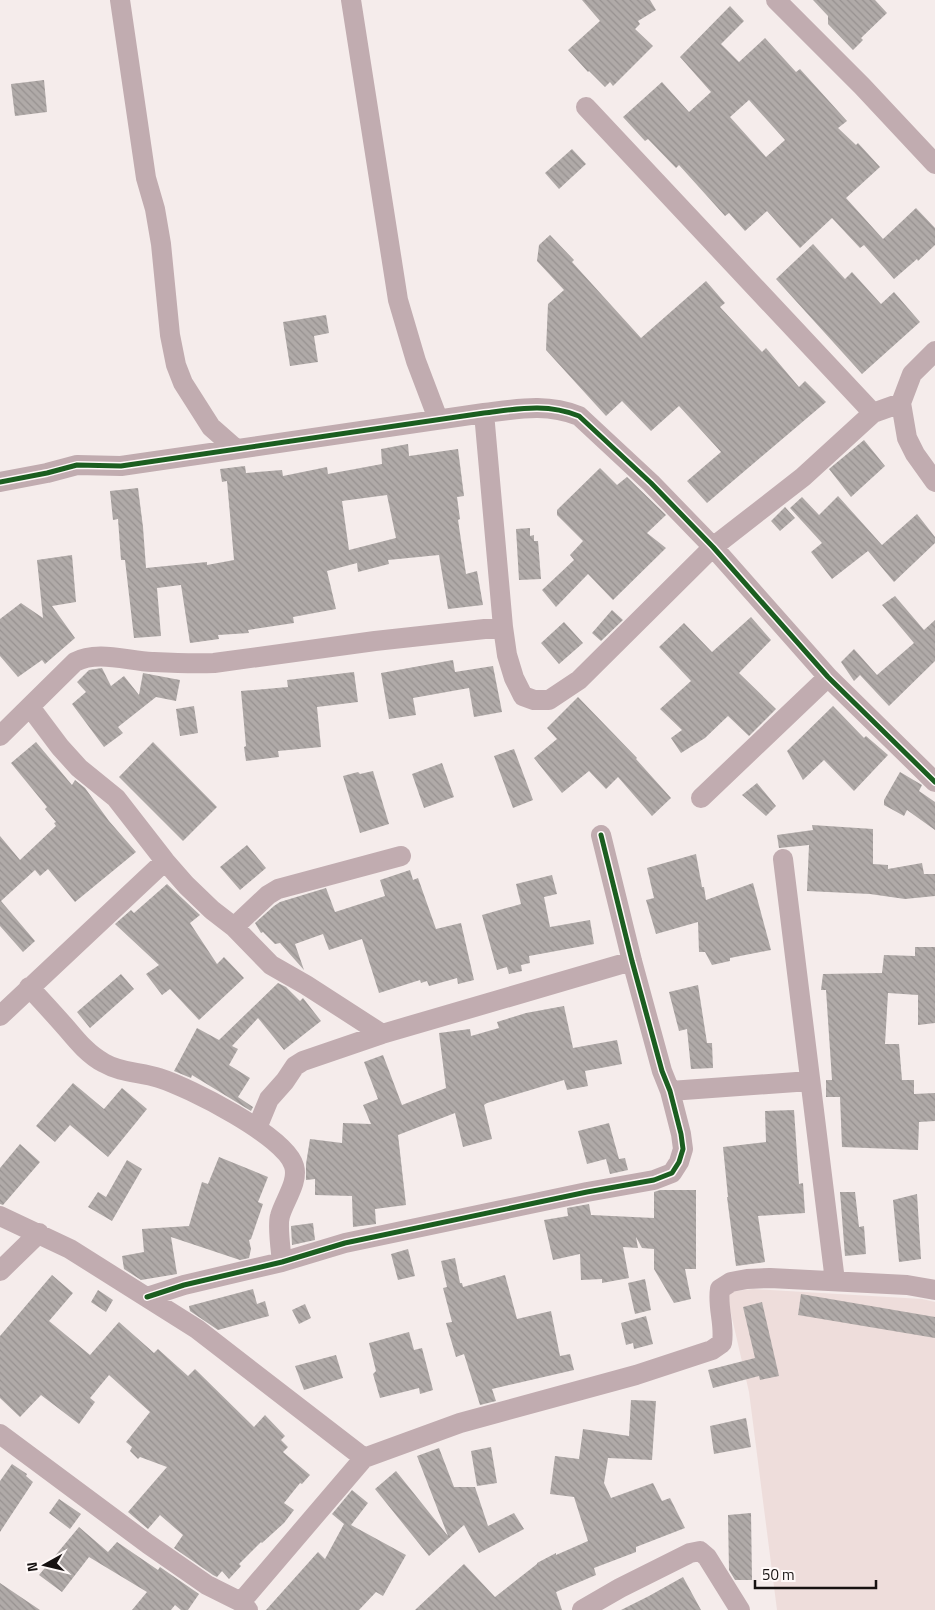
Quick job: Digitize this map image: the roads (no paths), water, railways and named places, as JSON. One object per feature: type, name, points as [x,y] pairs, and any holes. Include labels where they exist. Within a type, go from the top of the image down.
[{"type":"street","points":[[120,0],[146,178],[161,244],[170,335],[176,365],[183,383],[211,427],[236,449]]},
{"type":"street","points":[[351,0],[398,300],[416,361],[438,419]]},
{"type":"street","points":[[776,0],[862,86],[935,164]]},
{"type":"street","points":[[586,107],[873,413]]},
{"type":"street","points":[[935,351],[912,374],[901,403],[907,438],[915,454],[935,482]]},
{"type":"street","points":[[484,413],[507,655],[514,678],[523,696],[534,700],[549,700],[579,680],[713,547],[802,477],[873,413],[901,403]]},
{"type":"street","points":[[0,482],[77,465],[121,466],[484,413],[540,407],[565,411],[579,416],[652,483],[713,547],[828,677],[935,782]]},
{"type":"street","points":[[0,736],[75,662],[82,658],[97,656],[189,664],[503,627]]},
{"type":"street","points":[[701,798],[828,677]]},
{"type":"street","points":[[30,707],[60,747],[79,768],[116,798],[165,861],[212,910],[234,927],[272,965],[382,1034]]},
{"type":"street","points":[[147,1297],[184,1285],[282,1262],[345,1243],[587,1192],[654,1180],[672,1172],[679,1162],[683,1149],[670,1090],[662,1070],[632,961],[601,835]]},
{"type":"street","points":[[234,927],[268,895],[278,889],[401,856]]},
{"type":"street","points":[[783,859],[835,1281]]},
{"type":"street","points":[[0,1016],[165,861]]},
{"type":"street","points":[[257,1128],[269,1099],[295,1066],[303,1060],[382,1034],[632,961]]},
{"type":"street","points":[[29,987],[87,1052],[104,1064],[156,1077],[200,1094],[257,1128],[282,1149],[292,1160],[295,1168],[292,1189],[279,1217],[282,1262]]},
{"type":"street","points":[[670,1090],[810,1081]]},
{"type":"street","points":[[0,1216],[70,1249],[197,1329],[364,1458]]},
{"type":"street","points":[[0,1271],[38,1233]]},
{"type":"street","points":[[0,1434],[100,1509],[207,1585],[245,1606],[364,1458],[460,1423],[636,1375],[712,1350],[722,1343],[724,1333],[718,1300],[720,1289],[730,1282],[770,1278],[907,1285],[935,1290]]},
{"type":"street","points":[[582,1610],[620,1588],[690,1553],[700,1552],[707,1557],[740,1610]]}]
